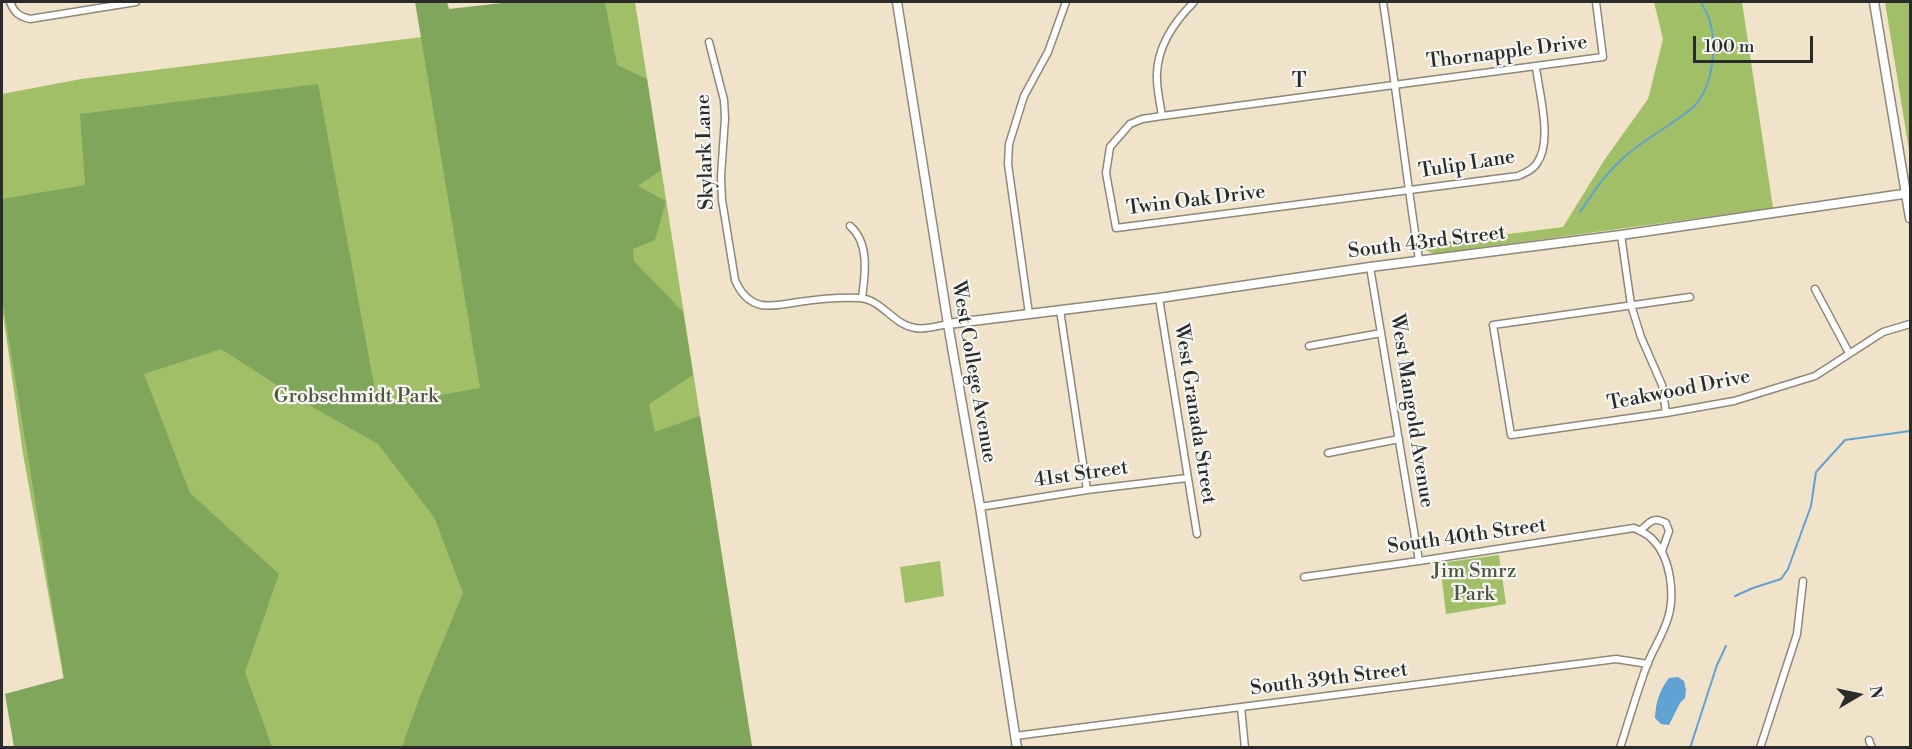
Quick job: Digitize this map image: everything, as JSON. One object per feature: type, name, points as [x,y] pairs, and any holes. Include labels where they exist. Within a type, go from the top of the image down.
[{"type":"street","points":[[10,2],[14,11],[21,17],[30,19],[136,2]]},
{"type":"street","name":"West College Avenue","points":[[897,2],[1017,747]]},
{"type":"street","points":[[1029,314],[1008,164],[1009,144],[1024,96],[1048,52],[1066,2]]},
{"type":"street","points":[[1162,116],[1157,72],[1160,56],[1165,41],[1179,18],[1194,2]]},
{"type":"street","points":[[1383,2],[1419,260]]},
{"type":"street","name":"Thornapple Drive","points":[[1395,84],[1603,57],[1596,2]]},
{"type":"street","points":[[1874,2],[1909,193],[1911,218]]},
{"type":"street","name":"Skylark Lane","points":[[709,42],[724,100],[722,200],[735,280],[740,291],[760,304],[772,305],[830,298],[862,298],[878,305],[902,323],[915,328],[948,324]]},
{"type":"street","name":"Tulip Lane","points":[[1408,191],[1518,176],[1536,165],[1542,154],[1545,139],[1536,67]]},
{"type":"street","name":"Twin Oak Drive","points":[[1395,84],[1142,119],[1130,124],[1110,147],[1106,173],[1116,228],[1408,191]]},
{"type":"street","name":"South 43rd Street","points":[[948,324],[1159,298],[1909,193]]},
{"type":"street","points":[[850,226],[859,237],[864,255],[865,275],[862,298]]},
{"type":"street","points":[[1621,235],[1631,305],[1641,337],[1662,385],[1666,413]]},
{"type":"street","name":"West Mangold Avenue","points":[[1370,267],[1419,561]]},
{"type":"street","points":[[1815,290],[1849,353]]},
{"type":"street","points":[[1631,305],[1689,297]]},
{"type":"street","name":"West Granada Street","points":[[1159,298],[1197,534]]},
{"type":"street","name":"Teakwood Drive","points":[[1631,305],[1493,325],[1510,435],[1734,401],[1815,376],[1883,332],[1911,324]]},
{"type":"street","points":[[1060,310],[1087,490]]},
{"type":"street","points":[[1309,346],[1381,333]]},
{"type":"street","points":[[1328,453],[1399,439]]},
{"type":"street","name":"41st Street","points":[[980,507],[1087,490],[1187,478]]},
{"type":"street","name":"South 40th Street","points":[[1304,577],[1637,530],[1652,520],[1659,519],[1666,523],[1669,531],[1662,551]]},
{"type":"street","points":[[1620,747],[1648,664],[1668,617],[1671,594],[1662,551],[1652,538],[1637,530]]},
{"type":"street","points":[[1760,747],[1797,634],[1803,581]]},
{"type":"street","name":"South 39th Street","points":[[1015,736],[1616,659],[1648,664]]},
{"type":"street","points":[[1241,707],[1245,747]]},
{"type":"green space","name":"Grobschmidt Park","points":[[415,2],[447,2],[449,9],[511,2],[605,2],[617,65],[647,79],[661,170],[638,186],[666,201],[655,240],[633,249],[634,261],[683,312],[693,375],[649,404],[655,432],[700,416],[752,747],[402,747],[419,699],[463,593],[434,517],[378,444],[300,400],[221,349],[144,374],[190,493],[279,574],[245,672],[272,747],[14,747],[5,694],[64,678],[2,298],[2,199],[85,185],[80,114],[318,84],[378,406],[480,388]]},
{"type":"green space","name":"Grobschmidt Park","points":[[511,2],[635,2],[752,747],[76,747],[23,454],[2,307],[2,94],[81,79],[439,35]]},
{"type":"green space","points":[[1654,2],[1742,2],[1773,208],[1434,254],[1424,249],[1423,245],[1563,227],[1605,159],[1648,99],[1663,39]]},
{"type":"green space","points":[[1885,2],[1910,2],[1910,156]]},
{"type":"green space","name":"Jim Smrz Park","points":[[1499,555],[1506,604],[1446,614],[1440,563]]},
{"type":"green space","points":[[940,561],[944,596],[905,603],[900,567]]},
{"type":"water","points":[[1678,677],[1684,681],[1685,698],[1669,725],[1661,724],[1655,718],[1659,697],[1669,678]]},
{"type":"waterway","points":[[1580,212],[1616,164],[1691,109],[1704,91],[1712,67],[1713,41],[1709,18],[1701,2]]},
{"type":"waterway","points":[[1735,596],[1781,579],[1788,569],[1811,506],[1816,472],[1845,440],[1910,431]]},
{"type":"waterway","points":[[1690,748],[1717,665],[1726,646]]},
{"type":"district","name":"T","points":[[1300,82]]}]
